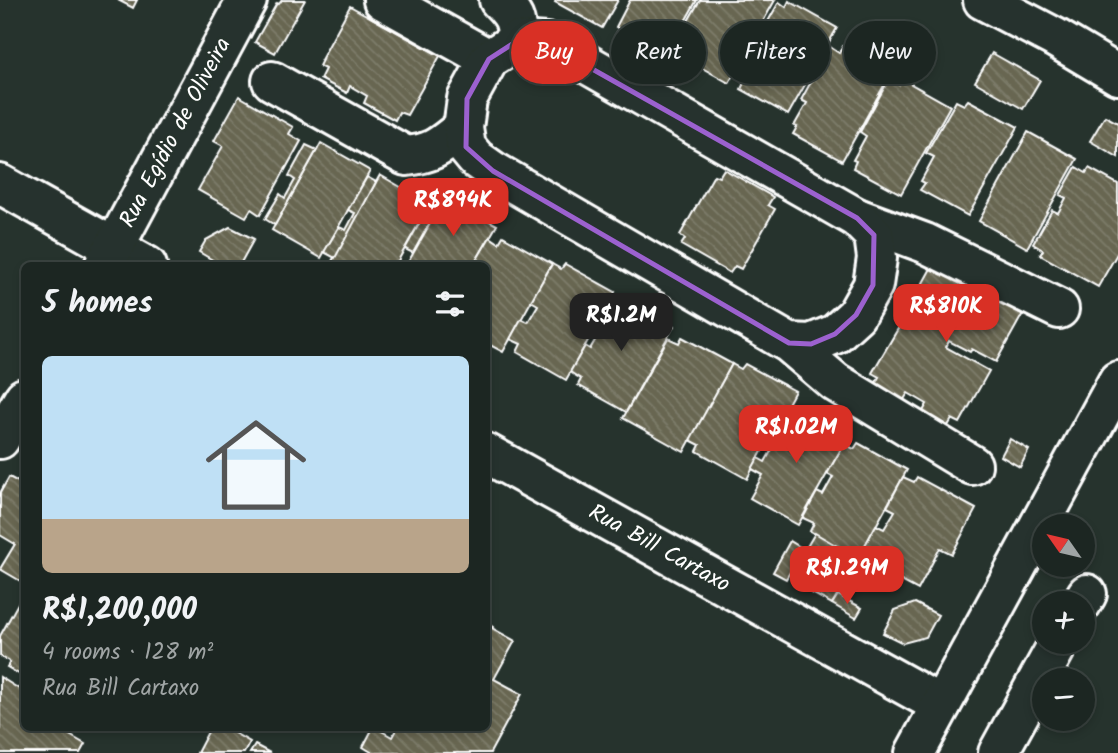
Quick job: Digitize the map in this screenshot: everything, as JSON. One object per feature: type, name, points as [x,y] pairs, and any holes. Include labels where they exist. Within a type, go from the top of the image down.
[{"type":"street","name":"Rua Egídio de Oliveira","points":[[109,257],[247,0]]},
{"type":"street","points":[[383,0],[503,50],[546,43],[857,218],[925,243],[1059,309]]},
{"type":"street","points":[[499,0],[512,13],[517,25],[503,50],[467,99],[463,128],[466,147],[476,159],[789,343],[835,382],[972,465]]},
{"type":"street","points":[[983,0],[1054,37],[1118,75]]},
{"type":"street","points":[[272,81],[406,156],[436,149],[463,128]]},
{"type":"street","points":[[0,184],[109,257],[131,262]]},
{"type":"street","points":[[789,343],[811,344],[835,334],[856,315],[873,285],[877,258],[874,235],[857,218]]},
{"type":"street","points":[[915,753],[1118,381]]},
{"type":"street","points":[[0,439],[21,403]]},
{"type":"street","name":"Rua Bill Cartaxo","points":[[490,455],[941,705]]},
{"type":"street","points":[[998,753],[1052,654]]},
{"type":"highlighted area","points":[[517,41],[546,43],[857,218],[874,235],[873,285],[856,315],[835,334],[811,344],[789,343],[493,171],[466,147],[467,99],[489,59]]},
{"type":"building","points":[[118,0],[137,0],[133,8]]},
{"type":"building","points":[[282,0],[305,0],[275,53],[255,42],[277,3]]},
{"type":"building","points":[[618,0],[602,28],[597,25],[597,21],[589,21],[555,2]]},
{"type":"building","points":[[630,0],[697,0],[685,21],[619,21]]},
{"type":"building","points":[[700,0],[775,0],[763,21],[720,21],[720,78],[706,70],[706,21],[688,21]]},
{"type":"building","points":[[789,1],[825,21],[768,21],[779,2],[786,7]]},
{"type":"building","points":[[350,6],[440,56],[407,115],[399,112],[395,120],[364,103],[367,96],[350,86],[347,93],[320,79],[325,69],[319,66],[321,60]]},
{"type":"building","points":[[830,24],[837,28],[830,40]]},
{"type":"building","points":[[830,47],[839,53],[844,47],[844,84],[885,84],[842,161],[793,134],[797,127],[794,126],[807,103],[801,100],[810,84],[830,84]]},
{"type":"building","points":[[992,53],[1040,80],[1023,109],[975,82]]},
{"type":"building","points":[[744,84],[805,84],[788,115],[741,89]]},
{"type":"building","points":[[886,84],[911,84],[950,106],[901,194],[853,168],[856,161],[853,160],[866,136],[860,132]]},
{"type":"building","points":[[239,96],[293,127],[289,134],[301,141],[260,215],[251,209],[246,217],[198,190],[223,146],[214,141]]},
{"type":"building","points":[[968,100],[1018,127],[968,216],[920,190],[925,183],[921,181],[934,157],[926,153],[956,101],[964,105]]},
{"type":"building","points":[[1105,116],[1118,123],[1118,157],[1090,141]]},
{"type":"building","points":[[1028,132],[1077,159],[1027,248],[979,221]]},
{"type":"building","points":[[321,143],[370,171],[321,258],[272,230]]},
{"type":"building","points":[[306,145],[317,150],[275,225],[265,219],[280,194],[285,198],[295,180],[289,176]]},
{"type":"building","points":[[1076,167],[1086,173],[1089,168],[1118,184],[1118,252],[1098,287],[1040,255],[1043,250],[1033,244],[1052,210],[1058,213],[1066,198],[1060,195]]},
{"type":"building","points":[[724,169],[773,197],[768,205],[775,209],[741,269],[735,266],[730,273],[681,245],[685,239],[680,235],[714,175],[719,177]]},
{"type":"building","points":[[380,175],[430,204],[397,262],[332,262]]},
{"type":"building","points":[[367,177],[376,182],[335,258],[324,252],[339,227],[346,230],[355,213],[348,210]]},
{"type":"building","points":[[434,197],[442,201],[413,253],[405,249]]},
{"type":"building","points":[[445,197],[497,225],[475,262],[408,262]]},
{"type":"building","points":[[230,227],[254,239],[241,262],[216,262],[199,252],[206,240]]},
{"type":"building","points":[[503,236],[552,264],[503,352],[490,345],[490,262],[475,262],[490,237],[499,243]]},
{"type":"building","points":[[935,261],[1025,310],[996,362],[949,341],[946,347],[989,371],[960,423],[952,419],[948,426],[922,413],[927,404],[908,393],[903,401],[874,386],[879,377],[872,373],[902,322],[907,325],[913,315],[907,312]]},
{"type":"building","points":[[552,264],[561,269],[565,264],[615,292],[566,380],[517,352],[521,344],[510,339],[521,319],[528,322],[538,305],[531,301]]},
{"type":"building","points":[[611,299],[622,305],[625,299],[674,326],[626,412],[578,385],[581,379],[570,372],[585,346],[590,349],[600,332],[594,329]]},
{"type":"building","points":[[682,337],[732,364],[684,452],[623,418],[668,338],[679,343]]},
{"type":"building","points":[[732,364],[741,369],[745,364],[795,391],[747,479],[697,451],[700,445],[690,440]]},
{"type":"building","points":[[784,410],[795,416],[798,410],[848,437],[798,525],[750,498],[763,475],[752,469],[758,458],[765,462],[775,444],[768,441]]},
{"type":"building","points":[[1010,439],[1029,450],[1020,467],[1001,456]]},
{"type":"building","points":[[858,443],[907,470],[858,558],[810,531],[814,523],[803,518],[817,492],[823,495],[833,477],[827,474],[844,444],[854,449]]},
{"type":"building","points":[[9,477],[21,483],[21,581],[0,569],[15,544],[0,535],[0,493]]},
{"type":"building","points":[[903,477],[914,482],[917,477],[976,509],[952,554],[940,548],[918,590],[858,558],[876,525],[884,529],[895,511],[887,507]]},
{"type":"building","points":[[815,533],[858,558],[832,604],[812,593],[825,569],[800,555],[786,579],[773,572],[790,541],[805,550]]},
{"type":"building","points":[[858,558],[887,573],[878,590],[849,575]]},
{"type":"building","points":[[838,595],[862,608],[856,618],[832,604]]},
{"type":"building","points":[[21,598],[21,675],[7,667],[10,662],[0,656],[0,636]]},
{"type":"building","points":[[915,603],[938,615],[926,637],[903,643],[883,633],[895,610]]},
{"type":"building","points":[[490,625],[515,641],[494,679],[522,694],[490,753],[373,753],[363,747],[371,731],[381,731],[392,737],[395,731],[490,731]]},
{"type":"building","points":[[0,677],[21,690],[21,731],[63,731],[85,744],[80,753],[0,753]]},
{"type":"building","points":[[208,731],[230,731],[250,742],[244,753],[197,753]]},
{"type":"building","points":[[255,745],[270,753],[250,753]]}]
